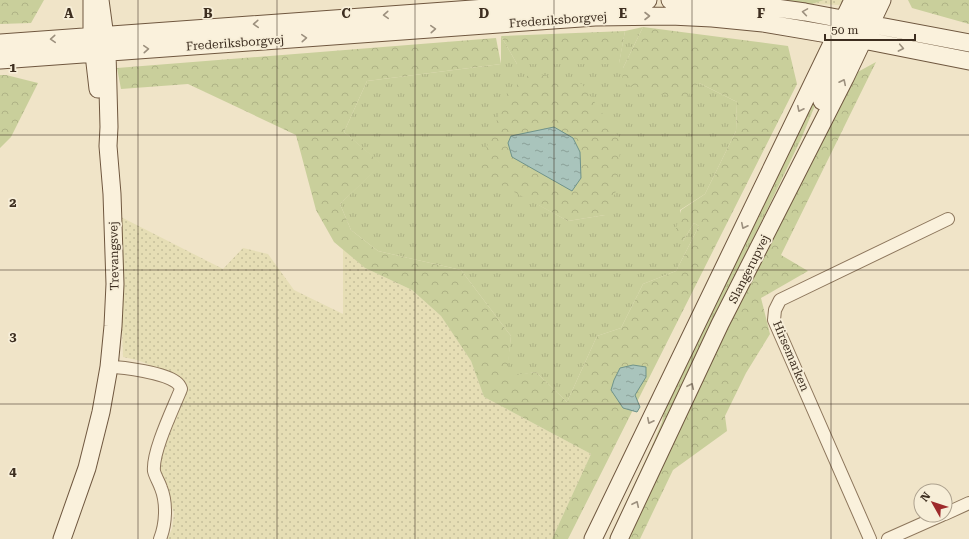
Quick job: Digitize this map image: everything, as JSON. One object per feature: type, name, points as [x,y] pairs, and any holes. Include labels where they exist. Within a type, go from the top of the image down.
[{"type":"street","points":[[92,0],[100,44]]},
{"type":"street","points":[[100,0],[100,44]]},
{"type":"street","name":"Frederiksborgvej","points":[[0,60],[100,44],[514,6],[648,0]]},
{"type":"street","points":[[670,0],[755,5],[805,12],[969,43]]},
{"type":"street","name":"Slangerupvej","points":[[593,539],[850,38],[857,22],[853,0]]},
{"type":"street","points":[[857,22],[868,0]]},
{"type":"street","name":"Slangerupvej","points":[[619,539],[720,324],[781,205],[857,22],[882,0]]},
{"type":"street","name":"Frederiksborgvej","points":[[0,43],[100,44],[602,17],[670,16],[764,23],[969,61]]},
{"type":"street","name":"Trevangsvej","points":[[62,539],[87,468],[101,412],[109,367],[115,284],[112,194],[108,146],[109,127],[100,44]]},
{"type":"street","name":"Hirsemarken","points":[[870,539],[774,320],[775,310],[780,300],[948,219]]},
{"type":"street","points":[[109,367],[120,367],[165,377],[180,385],[181,389],[155,454],[154,471],[162,490],[165,511],[163,531],[160,539]]},
{"type":"street","points":[[953,510],[969,503]]},
{"type":"street","points":[[888,539],[924,523]]},
{"type":"shaded area","points":[[824,0],[845,0],[843,5],[812,4]]},
{"type":"shaded area","points":[[119,216],[223,269],[243,248],[268,254],[294,290],[343,314],[343,249],[365,268],[412,290],[441,316],[471,361],[484,397],[591,454],[552,539],[167,539],[172,529],[174,513],[160,470],[157,452],[184,390],[168,372],[137,360],[123,357]]},
{"type":"green space","points":[[0,0],[44,0],[31,23],[0,24]]},
{"type":"green space","points":[[779,0],[824,0],[812,4]]},
{"type":"green space","points":[[908,0],[969,0],[969,24],[912,8]]},
{"type":"green space","points":[[643,27],[623,68],[699,83],[737,102],[736,131],[705,194],[680,210],[683,241],[694,223],[699,226],[676,271],[643,284],[621,328],[597,336],[567,402],[536,372],[506,377],[511,336],[461,270],[378,251],[351,230],[340,204],[381,164],[344,132],[367,81],[501,64],[501,36],[517,64],[619,63],[625,31]],"holes":[[[537,204],[605,215],[568,221]]]},
{"type":"green space","points":[[643,27],[788,46],[797,84],[568,539],[552,539],[591,454],[484,397],[471,361],[441,316],[412,290],[365,268],[334,242],[316,210],[296,135],[188,84],[121,89],[117,68],[496,38],[501,64],[367,81],[344,132],[382,164],[340,204],[351,230],[378,251],[461,270],[511,336],[507,376],[536,372],[567,402],[597,336],[621,328],[643,284],[676,271],[699,226],[694,223],[683,241],[672,244],[681,210],[705,194],[736,131],[737,102],[699,83],[684,100],[622,83],[623,68]]},
{"type":"green space","points":[[625,31],[619,64],[517,64],[501,36]]},
{"type":"green space","points":[[876,62],[781,255],[808,271],[761,298],[770,334],[746,373],[725,416],[727,431],[673,470],[640,539],[628,539],[705,371],[854,74]]},
{"type":"green space","points":[[532,72],[582,84],[621,140],[616,191],[605,215],[568,221],[488,178],[480,165],[507,93]]},
{"type":"green space","points":[[825,74],[819,96],[801,139],[613,539],[609,539],[652,446],[662,422],[664,410]]},
{"type":"green space","points":[[0,75],[6,75],[38,83],[11,137],[0,148]]},
{"type":"water","points":[[554,127],[573,138],[580,152],[581,178],[572,191],[512,157],[508,143],[511,136]]},
{"type":"water","points":[[633,365],[646,367],[646,377],[635,395],[640,407],[637,412],[623,408],[611,390],[620,368]]}]
